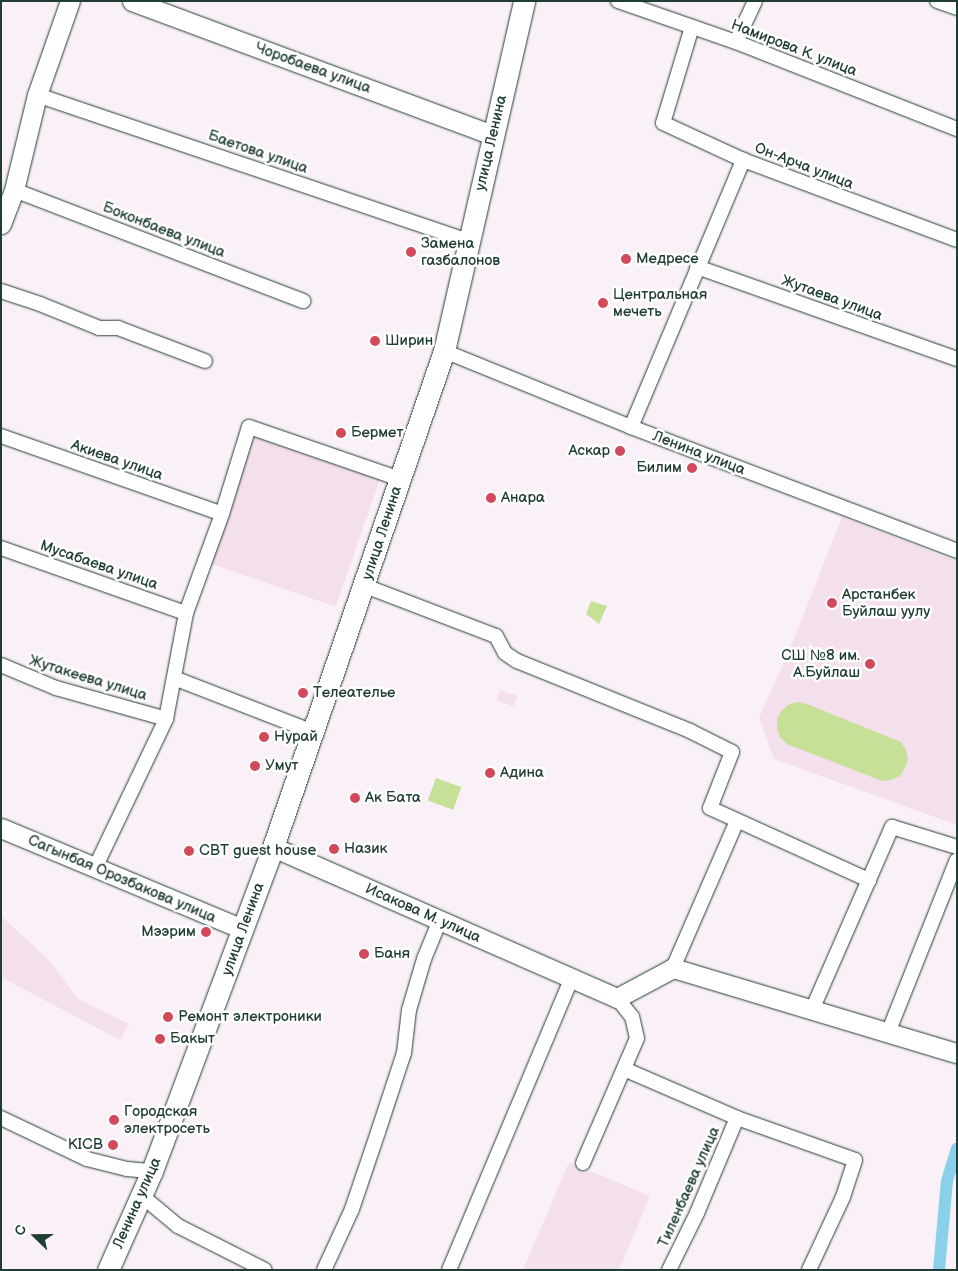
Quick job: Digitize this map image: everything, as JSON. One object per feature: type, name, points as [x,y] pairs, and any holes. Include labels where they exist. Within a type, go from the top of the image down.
[{"type":"main road","name":"улица Ленина","points":[[197,1052],[273,847],[365,586],[444,351],[524,1]]},
{"type":"main road","name":"Ленина улица","points":[[108,1270],[124,1230],[142,1196],[197,1052]]},
{"type":"street","points":[[1,224],[14,190],[37,95],[70,1]]},
{"type":"street","name":"Чоробаева улица","points":[[132,1],[493,135]]},
{"type":"street","name":"Намирова К. улица","points":[[618,1],[736,42],[957,129]]},
{"type":"street","points":[[736,42],[755,1]]},
{"type":"street","points":[[937,1],[957,8]]},
{"type":"street","points":[[692,27],[663,123],[743,160]]},
{"type":"street","name":"Баетова улица","points":[[37,95],[468,242]]},
{"type":"street","name":"Он-Арча улица","points":[[631,427],[743,160],[957,240]]},
{"type":"street","name":"Боконбаева улица","points":[[14,190],[303,301]]},
{"type":"street","name":"Жутаева улица","points":[[697,267],[957,360]]},
{"type":"street","points":[[1,292],[40,304],[99,328],[118,328],[205,361]]},
{"type":"street","name":"Ленина улица","points":[[444,351],[631,427],[957,551]]},
{"type":"street","points":[[95,868],[166,718],[186,613],[222,514],[249,427],[400,479]]},
{"type":"street","name":"Акиева улица","points":[[1,436],[222,514]]},
{"type":"street","name":"Мусабаева улица","points":[[1,548],[186,613]]},
{"type":"street","points":[[365,586],[496,636],[505,653],[517,661],[690,731],[732,752],[710,808],[869,880]]},
{"type":"street","name":"Жутакеева улица","points":[[1,665],[56,688],[166,718]]},
{"type":"street","points":[[174,678],[312,732]]},
{"type":"street","points":[[584,1163],[637,1038],[632,1017],[617,998],[673,968],[737,821]]},
{"type":"street","points":[[812,1010],[892,826],[957,847]]},
{"type":"street","name":"Сагынбая Орозбакова улица","points":[[1,828],[242,929]]},
{"type":"street","name":"Исакова М. улица","points":[[273,847],[617,998]]},
{"type":"street","points":[[888,1033],[957,860]]},
{"type":"street","points":[[324,1270],[352,1209],[378,1132],[404,1053],[410,1010],[424,959],[440,920]]},
{"type":"street","points":[[673,968],[957,1053]]},
{"type":"street","points":[[449,1270],[572,978]]},
{"type":"street","points":[[624,1069],[737,1118],[855,1160],[855,1165],[809,1270]]},
{"type":"street","points":[[1,1118],[87,1159],[127,1168],[152,1171]]},
{"type":"street","name":"Тиленбаева улица","points":[[669,1270],[697,1214],[737,1118]]},
{"type":"street","points":[[142,1196],[178,1226],[265,1270]]},
{"type":"shaded area","points":[[255,433],[381,476],[336,607],[210,563]]},
{"type":"shaded area","name":"СШ №8 им. А.Буйлаш","points":[[842,517],[957,561],[957,825],[774,759],[759,718],[792,644]]},
{"type":"shaded area","points":[[500,690],[517,696],[513,706],[496,700]]},
{"type":"shaded area","points":[[1,916],[49,960],[78,999],[129,1024],[120,1040],[1,977]]},
{"type":"shaded area","points":[[569,1162],[650,1196],[619,1270],[523,1270]]},
{"type":"green space","points":[[591,601],[607,606],[599,624],[586,614]]},
{"type":"green space","points":[[797,702],[807,704],[901,742],[906,750],[908,759],[900,776],[882,781],[787,744],[780,737],[777,729],[777,719],[781,711],[788,705]]},
{"type":"green space","points":[[436,778],[461,787],[453,810],[428,801]]},
{"type":"waterway","points":[[939,1270],[947,1181],[957,1149]]},
{"type":"place","name":"Замена газбалонов","points":[[411,252]]},
{"type":"place","name":"Медресе","points":[[626,259]]},
{"type":"place","name":"Центральная мечеть","points":[[603,303]]},
{"type":"place","name":"Ширин","points":[[375,341]]},
{"type":"place","name":"Бермет","points":[[341,433]]},
{"type":"place","name":"Аскар","points":[[620,451]]},
{"type":"place","name":"Билим","points":[[692,468]]},
{"type":"place","name":"Анара","points":[[491,498]]},
{"type":"place","name":"Арстанбек Буйлаш уулу","points":[[832,603]]},
{"type":"place","name":"СШ №8 им. А.Буйлаш","points":[[870,664]]},
{"type":"place","name":"Телеателье","points":[[303,693]]},
{"type":"place","name":"Нурай","points":[[264,737]]},
{"type":"place","name":"Умут","points":[[255,766]]},
{"type":"place","name":"Адина","points":[[490,773]]},
{"type":"place","name":"Ак Бата","points":[[355,798]]},
{"type":"place","name":"Назик","points":[[334,849]]},
{"type":"place","name":"CBT guest house","points":[[189,851]]},
{"type":"place","name":"Мээрим","points":[[206,932]]},
{"type":"place","name":"Баня","points":[[364,954]]},
{"type":"place","name":"Ремонт электроники","points":[[168,1017]]},
{"type":"place","name":"Бакыт","points":[[160,1039]]},
{"type":"place","name":"Городская электросеть","points":[[114,1120]]},
{"type":"place","name":"KICB","points":[[113,1145]]}]
